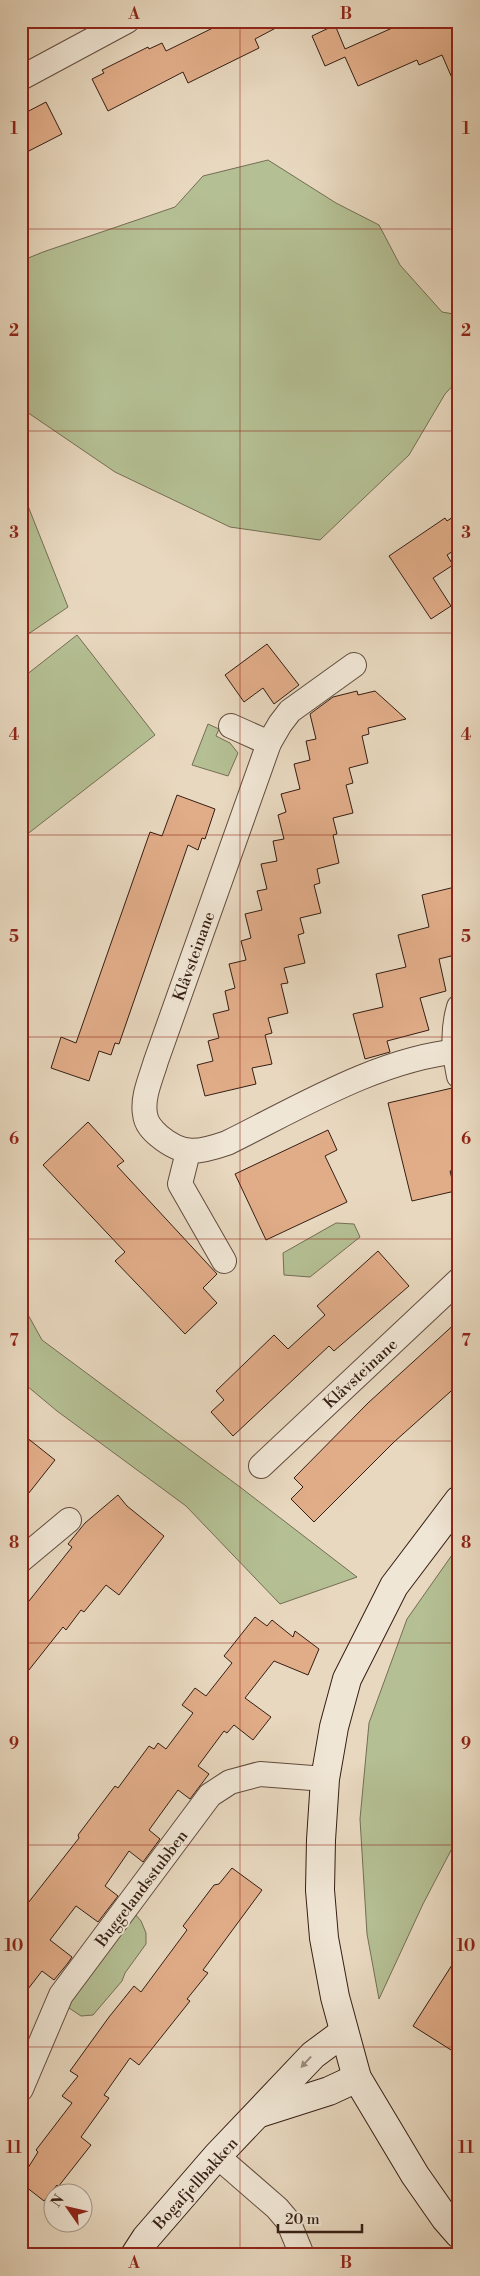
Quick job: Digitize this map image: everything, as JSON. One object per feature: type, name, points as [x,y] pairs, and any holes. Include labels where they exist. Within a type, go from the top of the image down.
[{"type":"street","points":[[21,78],[127,21]]},
{"type":"street","name":"Klåvsteinane","points":[[188,1152],[171,1146],[148,1125],[144,1113],[144,1100],[156,1061],[269,744],[290,711],[354,665]]},
{"type":"street","points":[[231,726],[269,744]]},
{"type":"street","points":[[459,1007],[454,1026],[459,1076]]},
{"type":"street","points":[[224,1261],[180,1184],[188,1152],[204,1151],[226,1144],[370,1075],[408,1061],[456,1052]]},
{"type":"street","name":"Klåvsteinane","points":[[261,1466],[459,1280]]},
{"type":"street","points":[[459,1500],[394,1586],[347,1679],[334,1727],[325,1779],[320,1840],[320,1890],[324,1938],[344,2032],[358,2078],[415,2175],[445,2218],[459,2234]]},
{"type":"street","points":[[21,1560],[69,1520]]},
{"type":"street","name":"Buggelandsstubben","points":[[21,2089],[61,1995],[210,1795],[230,1782],[260,1774],[325,1779]]},
{"type":"street","name":"Bogafjellbakken","points":[[135,2255],[146,2238],[216,2156],[259,2113],[313,2054],[344,2032]]},
{"type":"street","name":"Bogafjellbakken","points":[[259,2113],[329,2091],[358,2078]]},
{"type":"street","points":[[216,2156],[277,2208],[288,2221],[302,2255]]},
{"type":"green space","points":[[268,160],[336,203],[379,225],[400,265],[442,312],[459,315],[459,379],[445,394],[409,455],[320,540],[230,527],[115,472],[21,408],[21,261],[175,207],[203,176]]},
{"type":"green space","points":[[21,501],[26,501],[68,607],[21,639]]},
{"type":"green space","points":[[77,635],[155,735],[21,839],[21,679]]},
{"type":"green space","points":[[208,724],[219,729],[216,736],[230,743],[238,753],[228,776],[192,765]]},
{"type":"green space","points":[[336,1223],[354,1224],[360,1237],[310,1277],[284,1275],[283,1253]]},
{"type":"green space","points":[[21,1302],[42,1340],[240,1487],[357,1577],[280,1604],[186,1506],[57,1411],[21,1381]]},
{"type":"green space","points":[[459,1545],[459,1835],[423,1904],[379,1999],[367,1934],[360,1819],[369,1723],[407,1619]]},
{"type":"green space","points":[[135,1914],[141,1921],[146,1933],[146,1944],[125,1973],[122,1981],[93,2015],[81,2016],[66,2006]]},
{"type":"building","points":[[227,21],[289,21],[255,39],[259,48],[188,83],[183,72],[108,111],[92,79],[104,73],[102,70],[148,47],[149,49],[162,43],[166,51]]},
{"type":"building","points":[[408,21],[459,21],[459,94],[442,55],[419,65],[417,60],[358,86],[345,57],[325,66],[312,36],[335,25],[345,49]]},
{"type":"building","points":[[46,102],[62,134],[21,155],[21,115]]},
{"type":"building","points":[[459,513],[459,547],[447,555],[453,565],[433,578],[451,606],[431,619],[389,556],[445,518],[447,521]]},
{"type":"building","points":[[267,644],[299,685],[274,704],[263,688],[244,702],[225,675]]},
{"type":"building","points":[[357,691],[358,695],[375,691],[406,719],[368,728],[369,734],[362,736],[368,763],[349,768],[353,783],[346,785],[353,813],[333,818],[337,834],[333,835],[339,863],[317,869],[320,883],[314,885],[321,913],[300,918],[304,933],[298,935],[305,963],[284,968],[288,983],[281,984],[288,1013],[268,1018],[272,1033],[265,1035],[272,1064],[252,1068],[256,1084],[205,1096],[197,1065],[213,1061],[208,1041],[219,1038],[213,1014],[229,1010],[225,991],[235,988],[229,964],[246,960],[241,941],[251,938],[245,914],[262,910],[257,891],[267,889],[261,864],[277,861],[273,841],[284,839],[278,815],[286,812],[281,794],[300,789],[294,764],[310,760],[306,741],[316,739],[310,714],[333,697]]},
{"type":"building","points":[[177,795],[215,809],[205,839],[202,838],[198,850],[188,845],[119,1044],[115,1043],[111,1055],[99,1051],[89,1081],[51,1068],[61,1037],[76,1043],[150,832],[162,836]]},
{"type":"building","points":[[459,886],[459,954],[439,959],[446,991],[420,998],[429,1030],[387,1041],[390,1052],[365,1059],[353,1014],[383,1007],[376,974],[406,967],[398,935],[429,927],[422,895]]},
{"type":"building","points":[[452,1088],[459,1119],[459,1169],[450,1171],[455,1191],[412,1201],[388,1103]]},
{"type":"building","points":[[88,1122],[124,1161],[117,1166],[217,1274],[203,1288],[217,1303],[185,1334],[115,1261],[125,1252],[43,1165]]},
{"type":"building","points":[[328,1130],[337,1150],[325,1156],[347,1202],[266,1240],[235,1174]]},
{"type":"building","points":[[378,1251],[409,1286],[334,1351],[329,1346],[233,1436],[211,1412],[224,1400],[216,1391],[274,1335],[288,1349],[325,1315],[317,1306]]},
{"type":"building","points":[[459,1320],[459,1384],[394,1442],[314,1522],[291,1499],[303,1487],[294,1478],[368,1403]]},
{"type":"building","points":[[21,1433],[55,1460],[21,1503]]},
{"type":"building","points":[[118,1495],[127,1506],[164,1536],[119,1595],[106,1585],[84,1612],[81,1610],[66,1630],[63,1627],[21,1680],[21,1611],[72,1547],[68,1544],[85,1523]]},
{"type":"building","points":[[255,1617],[267,1626],[272,1620],[293,1637],[295,1631],[319,1649],[308,1675],[274,1661],[245,1698],[271,1717],[253,1740],[234,1725],[227,1733],[224,1731],[198,1766],[209,1774],[190,1799],[178,1790],[149,1830],[160,1839],[143,1862],[129,1851],[105,1886],[118,1896],[98,1922],[76,1906],[50,1940],[72,1957],[68,1963],[54,1980],[42,1971],[21,1998],[21,1912],[79,1838],[78,1835],[115,1786],[118,1788],[149,1746],[154,1749],[158,1743],[166,1749],[193,1713],[182,1705],[195,1688],[206,1696],[232,1663],[224,1656]]},
{"type":"building","points":[[232,1868],[262,1890],[203,1970],[208,1973],[187,1999],[190,2001],[139,2065],[130,2058],[104,2095],[109,2098],[81,2137],[91,2145],[60,2184],[42,2184],[42,2199],[21,2183],[21,2179],[38,2152],[36,2150],[72,2103],[62,2096],[78,2076],[70,2071],[134,1986],[141,1992],[187,1930],[183,1926],[214,1885],[219,1884]]},
{"type":"building","points":[[459,1954],[459,2055],[413,2026]]}]
